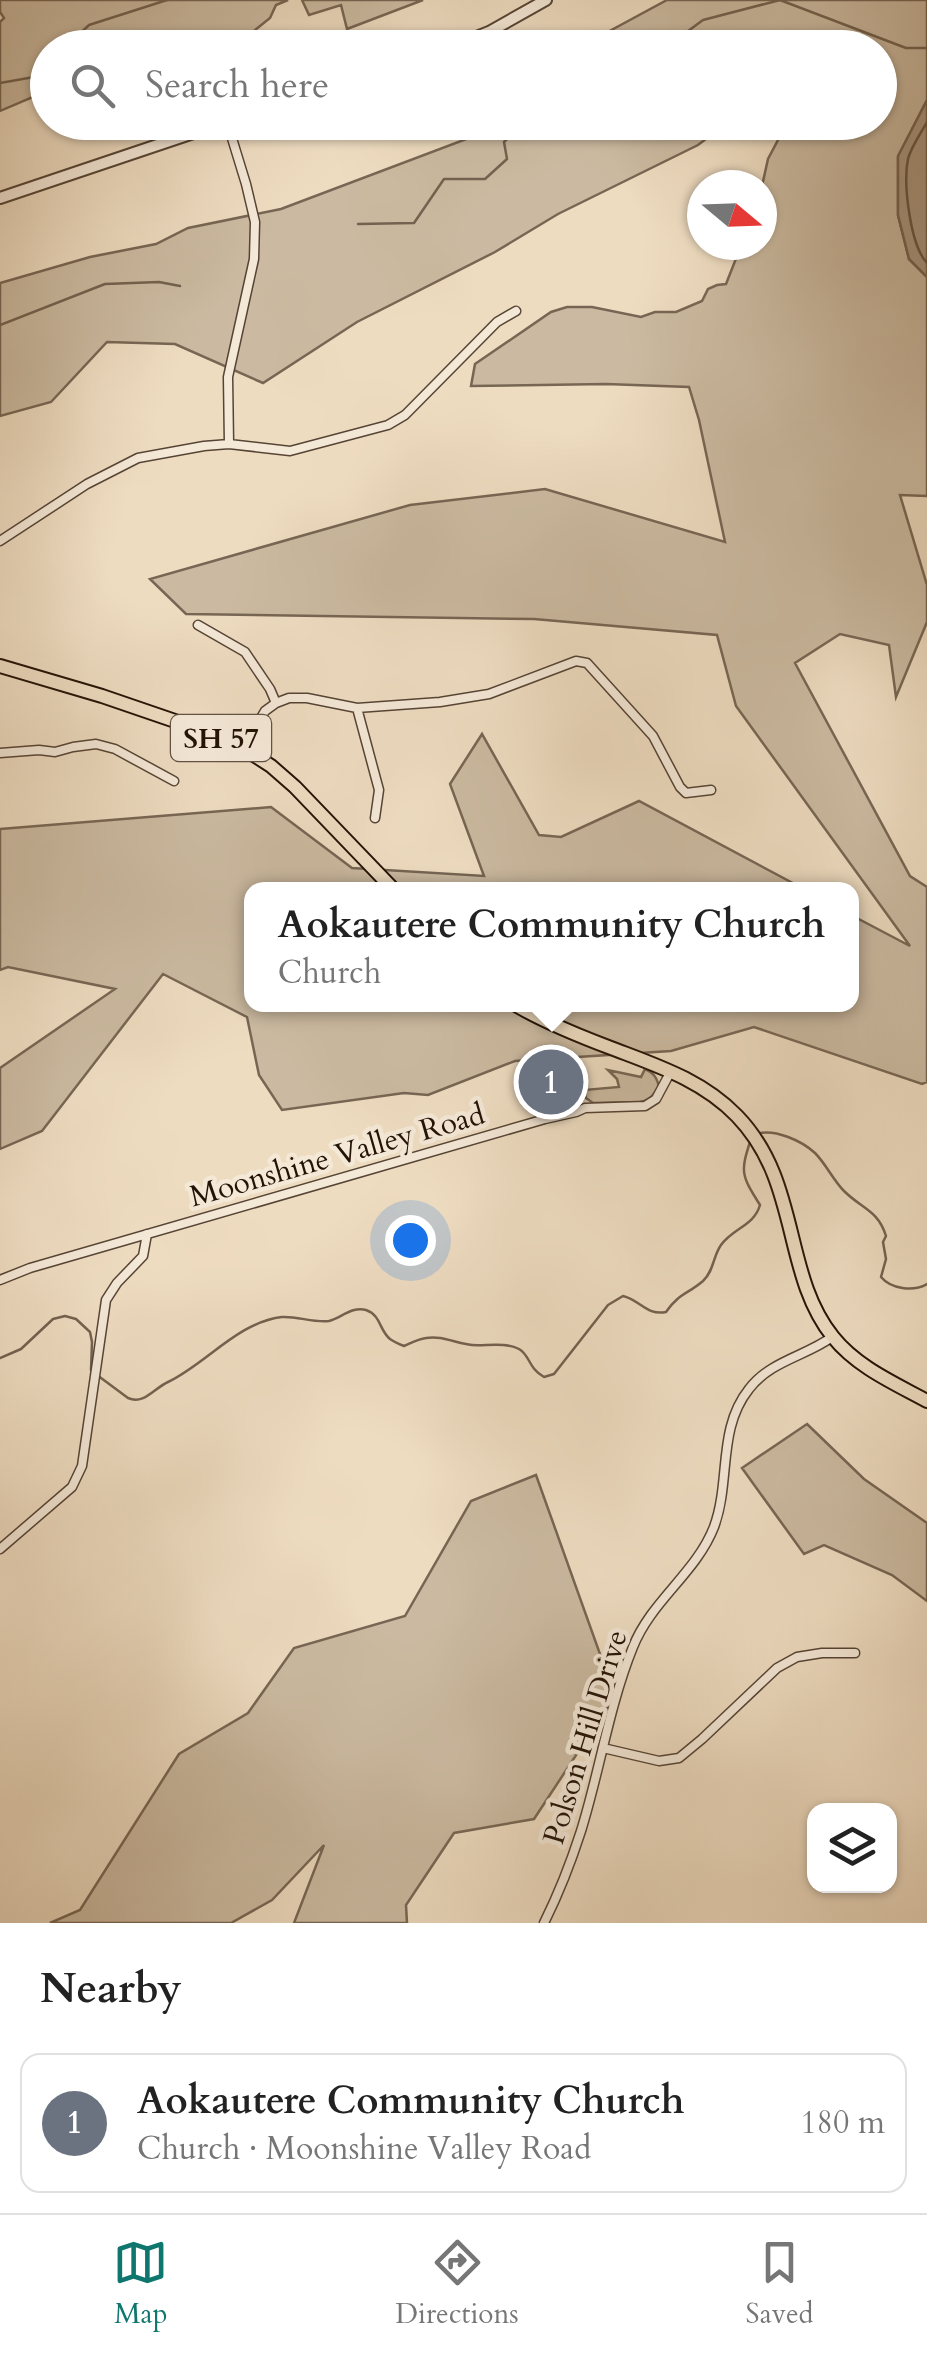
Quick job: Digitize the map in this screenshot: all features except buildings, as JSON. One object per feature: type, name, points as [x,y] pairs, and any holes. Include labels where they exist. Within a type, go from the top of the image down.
[{"type":"highway","name":"SH 57","points":[[0,666],[102,696],[243,748],[295,787],[386,882]]},
{"type":"highway","points":[[531,1012],[600,1044],[671,1070],[710,1093],[747,1127],[778,1184],[808,1292],[832,1337],[864,1366],[927,1401]]},
{"type":"street","points":[[490,30],[546,0]]},
{"type":"street","points":[[0,198],[172,140]]},
{"type":"street","points":[[229,444],[228,377],[254,258],[255,222],[232,140]]},
{"type":"street","points":[[0,541],[87,484],[138,458],[229,444],[290,452],[388,425],[405,415],[497,322],[516,311]]},
{"type":"street","points":[[198,625],[245,652],[276,703]]},
{"type":"street","points":[[243,748],[265,711],[289,698],[357,708],[440,702],[489,694],[576,661],[588,663],[653,736],[686,792],[710,790]]},
{"type":"street","points":[[357,708],[379,790],[375,818]]},
{"type":"street","points":[[0,753],[55,752],[86,744],[106,746],[174,780]]},
{"type":"street","name":"Moonshine Valley Road","points":[[0,1280],[545,1118],[584,1108],[645,1106],[656,1099],[671,1070]]},
{"type":"street","points":[[0,1549],[76,1483],[96,1382],[106,1300],[143,1256],[147,1234]]},
{"type":"street","name":"Polson Hill Drive","points":[[544,1923],[581,1830],[635,1642],[650,1614],[699,1555],[712,1530],[722,1502],[728,1433],[736,1407],[751,1385],[770,1369],[832,1337]]},
{"type":"street","points":[[603,1748],[659,1761],[679,1758],[776,1668],[796,1656],[856,1653]]},
{"type":"shaded area","points":[[0,0],[288,0],[276,5],[270,18],[255,30],[30,30],[30,98],[0,111],[0,22],[4,18]]},
{"type":"shaded area","points":[[302,0],[423,0],[347,29],[341,5],[309,15]]},
{"type":"shaded area","points":[[667,0],[927,0],[927,100],[898,157],[898,215],[909,259],[927,277],[927,496],[900,495],[927,585],[927,622],[896,697],[889,645],[840,634],[795,663],[910,876],[927,887],[927,1082],[922,1084],[754,1027],[671,1051],[515,1061],[428,1095],[404,1093],[282,1110],[259,1075],[247,1017],[163,974],[42,1131],[0,1149],[0,1068],[115,989],[8,967],[0,970],[0,829],[271,807],[352,868],[484,876],[450,784],[482,734],[539,835],[561,837],[639,801],[791,882],[244,882],[244,1012],[859,1012],[859,919],[910,946],[736,706],[717,635],[534,619],[186,614],[150,579],[410,505],[545,489],[725,542],[689,387],[471,386],[475,364],[551,312],[567,307],[592,307],[641,317],[676,312],[702,301],[708,289],[726,284],[735,260],[777,260],[777,170],[766,170],[768,159],[778,140],[897,140],[897,30],[611,30]]},
{"type":"shaded area","points":[[464,140],[705,140],[357,322],[263,383],[175,344],[107,342],[51,402],[0,416],[0,283],[90,257],[156,244],[188,228],[281,209]]},
{"type":"shaded area","points":[[645,1069],[655,1076],[659,1087],[649,1100],[593,1103],[586,1098],[584,1090],[619,1087],[608,1070],[641,1077]]},
{"type":"shaded area","points":[[807,1424],[864,1479],[927,1523],[927,1601],[892,1575],[824,1545],[804,1554],[742,1468]]},
{"type":"shaded area","points":[[536,1475],[615,1696],[534,1819],[454,1833],[406,1905],[407,1923],[294,1923],[324,1845],[272,1900],[231,1923],[50,1923],[80,1910],[179,1754],[248,1713],[294,1648],[405,1616],[471,1501]]},
{"type":"water","points":[[927,100],[927,277],[909,259],[898,215],[898,156]]},
{"type":"waterway","points":[[84,30],[167,0]]},
{"type":"waterway","points":[[689,30],[703,20],[780,0],[859,30]]},
{"type":"waterway","points":[[897,45],[927,48]]},
{"type":"waterway","points":[[0,83],[30,78]]},
{"type":"waterway","points":[[358,224],[414,223],[444,179],[485,179],[507,159],[506,140]]},
{"type":"waterway","points":[[0,325],[105,284],[159,282],[180,286]]},
{"type":"waterway","points":[[757,1134],[779,1134],[809,1148],[844,1191],[874,1215],[886,1236],[881,1277],[885,1281],[909,1288],[927,1284]]},
{"type":"waterway","points":[[97,1375],[128,1398],[139,1399],[266,1320],[288,1317],[329,1321],[361,1309],[375,1315],[386,1335],[404,1346],[432,1337],[472,1345],[508,1346],[523,1352],[544,1377],[554,1374],[608,1305],[623,1296],[654,1312],[666,1312],[707,1277],[721,1245],[753,1218],[760,1205],[744,1173],[751,1139]]},
{"type":"waterway","points":[[0,1358],[21,1349],[53,1319],[65,1316],[76,1319],[90,1332],[91,1370]]},
{"type":"place","name":"Aokautere Community Church","points":[[551,1082]]}]
